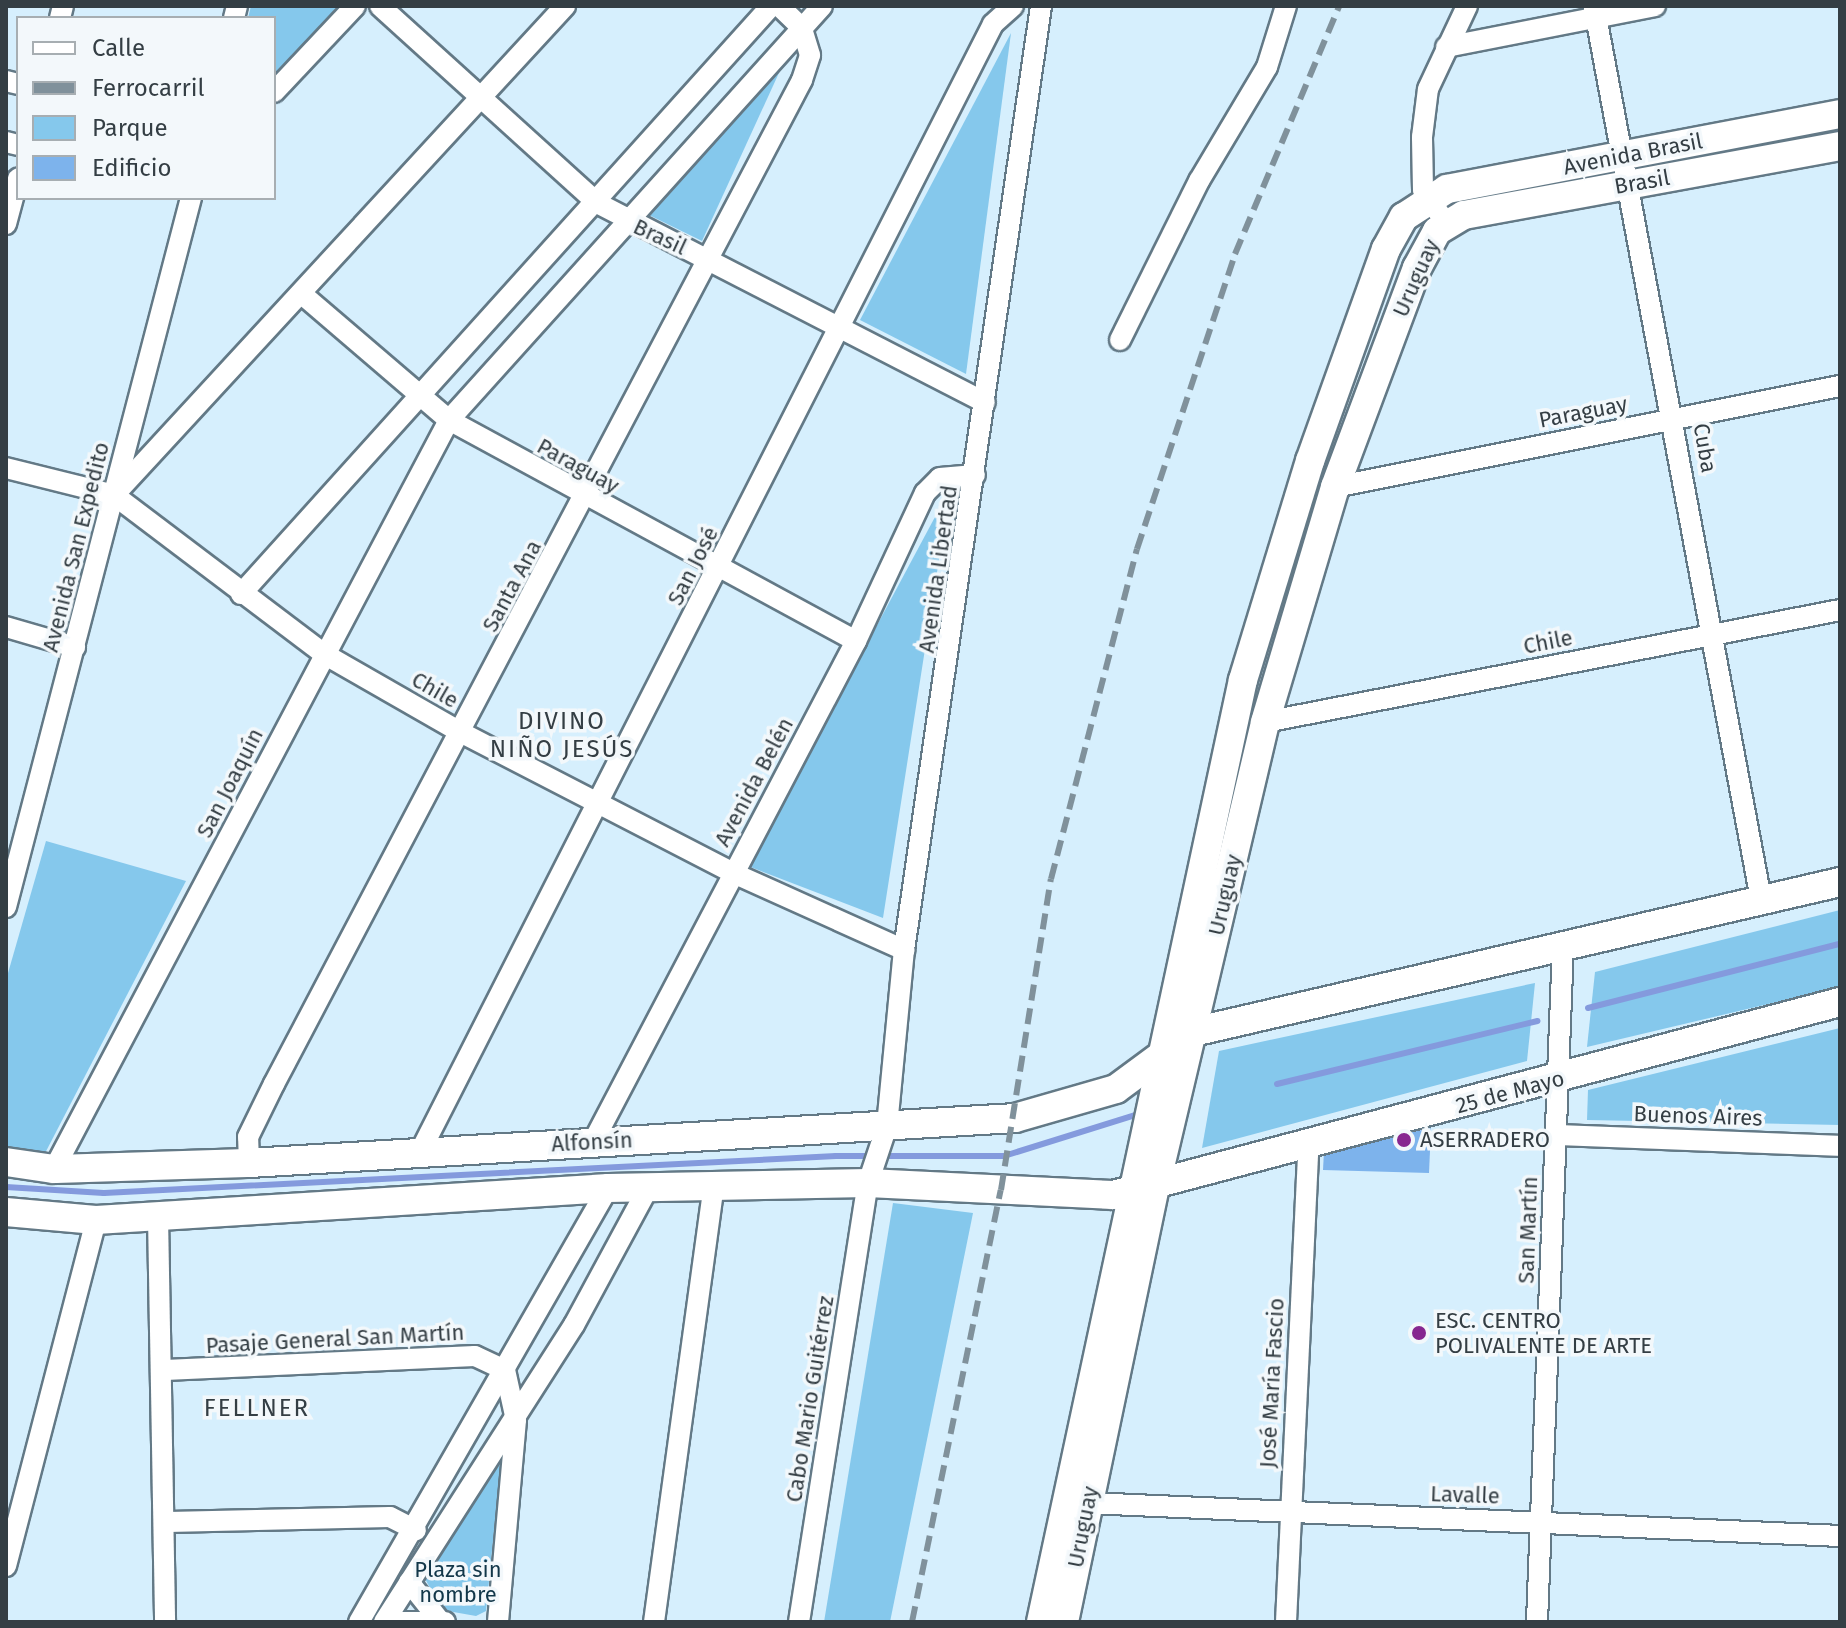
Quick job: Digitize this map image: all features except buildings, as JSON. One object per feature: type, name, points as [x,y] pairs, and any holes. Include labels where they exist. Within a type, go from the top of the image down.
[{"type":"street","points":[[276,90],[355,6]]},
{"type":"street","name":"Brasil","points":[[380,6],[597,203],[629,223],[840,326],[985,402]]},
{"type":"street","points":[[114,495],[303,295],[565,6]]},
{"type":"street","points":[[241,594],[417,397],[597,203],[771,6]]},
{"type":"street","points":[[779,6],[802,28]]},
{"type":"street","name":"San Joaquín","points":[[54,1169],[449,420],[822,6]]},
{"type":"street","name":"San José","points":[[420,1152],[993,24],[1013,6]]},
{"type":"street","name":"Avenida Libertad","points":[[886,1132],[904,950],[1041,6]]},
{"type":"street","points":[[1120,340],[1199,181],[1267,67],[1286,6]]},
{"type":"street","points":[[1427,196],[1422,137],[1428,89],[1467,6]]},
{"type":"street","points":[[1446,47],[1595,11],[1655,6]]},
{"type":"street","name":"Cuba","points":[[1595,11],[1675,418],[1761,899]]},
{"type":"street","name":"Santa Ana","points":[[249,1163],[248,1137],[274,1084],[462,733],[802,80],[810,55],[802,28]]},
{"type":"street","name":"Avenida Brasil","points":[[1427,196],[1840,114]]},
{"type":"street","name":"Brasil","points":[[1446,223],[1840,146]]},
{"type":"street","points":[[6,224],[16,186]]},
{"type":"street","name":"Uruguay","points":[[1041,1622],[1144,1190],[1193,1032],[1265,722],[1335,487],[1417,268],[1446,223],[1427,196],[1404,217],[1386,249],[1310,461],[1243,680],[1161,1054],[1144,1190],[1064,1622]]},
{"type":"street","name":"Avenida San Expedito","points":[[6,907],[15,842],[75,647],[190,200]]},
{"type":"street","name":"Paraguay","points":[[303,295],[417,397],[449,420],[585,498],[856,641]]},
{"type":"street","name":"Paraguay","points":[[1335,487],[1840,386]]},
{"type":"street","name":"Chile","points":[[6,468],[114,495],[324,654],[462,733],[733,873],[904,950]]},
{"type":"street","name":"Avenida Belén","points":[[593,1142],[856,641],[925,493],[940,478],[975,475]]},
{"type":"street","name":"Chile","points":[[1265,722],[1840,610]]},
{"type":"street","points":[[6,627],[75,647]]},
{"type":"street","points":[[1161,1054],[1193,1032],[1840,882]]},
{"type":"street","name":"San Martín","points":[[1537,1622],[1563,946]]},
{"type":"street","name":"25 de Mayo","points":[[1144,1190],[1840,1002]]},
{"type":"street","name":"Alfonsín","points":[[6,1162],[54,1169],[249,1163],[593,1142],[886,1132],[1046,1111],[1116,1089],[1161,1054]]},
{"type":"street","name":"Cabo Mario Guitérrez","points":[[799,1622],[871,1174],[886,1132]]},
{"type":"street","name":"Buenos Aires","points":[[1555,1135],[1840,1146]]},
{"type":"street","name":"José María Fascio","points":[[1286,1622],[1308,1147]]},
{"type":"street","points":[[6,1212],[96,1220],[608,1188],[714,1186],[871,1174],[1144,1190]]},
{"type":"street","points":[[654,1622],[714,1186]]},
{"type":"street","points":[[359,1622],[416,1530],[608,1188]]},
{"type":"street","points":[[384,1622],[516,1420],[648,1188]]},
{"type":"street","points":[[158,1216],[168,1522],[165,1622]]},
{"type":"street","points":[[6,1566],[96,1220]]},
{"type":"street","name":"Pasaje General San Martín","points":[[165,1370],[475,1356],[505,1370]]},
{"type":"street","points":[[498,1622],[516,1420],[505,1370]]},
{"type":"street","name":"Lavalle","points":[[1088,1503],[1840,1536]]},
{"type":"street","points":[[168,1522],[390,1517],[416,1530]]},
{"type":"street","points":[[409,1582],[442,1622]]},
{"type":"street","points":[[402,1622],[442,1622]]},
{"type":"green space","points":[[251,6],[340,6],[276,75],[276,16],[248,16]]},
{"type":"green space","points":[[1011,33],[966,374],[860,320]]},
{"type":"green space","points":[[783,64],[702,241],[649,215]]},
{"type":"green space","points":[[950,489],[883,918],[748,866]]},
{"type":"green space","points":[[46,841],[186,881],[41,1161],[6,1155],[6,980]]},
{"type":"green space","points":[[1840,910],[1840,987],[1587,1047],[1595,972]]},
{"type":"green space","points":[[1535,983],[1527,1061],[1202,1148],[1219,1051]]},
{"type":"green space","points":[[1840,1028],[1840,1125],[1587,1120],[1588,1090]]},
{"type":"green space","points":[[893,1203],[973,1213],[890,1622],[824,1622]]},
{"type":"green space","name":"Plaza sin nombre","points":[[501,1461],[486,1611],[476,1616],[442,1610],[423,1575]]},
{"type":"waterway","points":[[1588,1008],[1840,944]]},
{"type":"waterway","points":[[1277,1084],[1537,1021]]},
{"type":"waterway","points":[[6,1187],[104,1193],[836,1156],[1004,1156],[1136,1115]]},
{"type":"railway","points":[[912,1622],[1001,1190],[1051,879],[1137,549],[1235,254],[1339,6]]},
{"type":"place","name":"ASERRADERO","points":[[1404,1140]]},
{"type":"place","name":"ESC. CENTRO POLIVALENTE DE ARTE","points":[[1419,1333]]},
{"type":"district","name":"DIVINO NIÑO JESÚS","points":[[562,736]]},
{"type":"district","name":"FELLNER","points":[[257,1409]]}]
